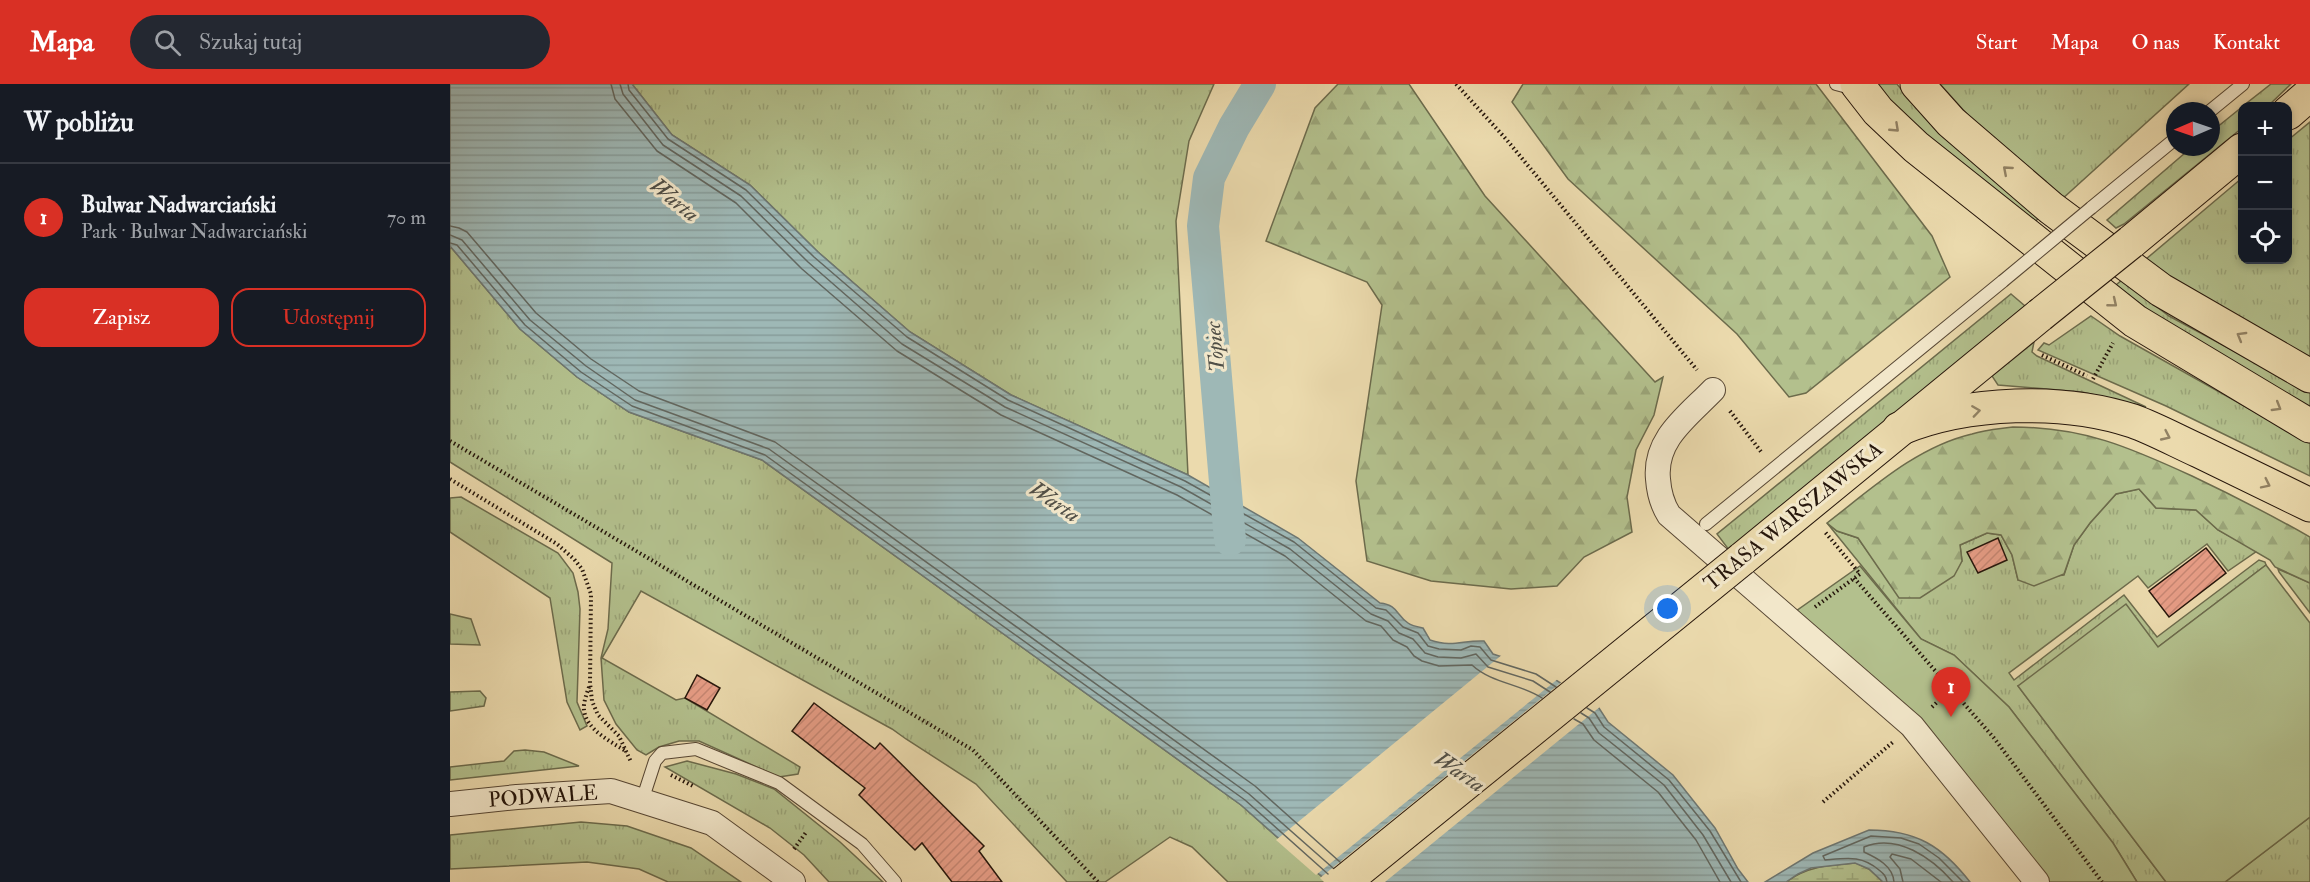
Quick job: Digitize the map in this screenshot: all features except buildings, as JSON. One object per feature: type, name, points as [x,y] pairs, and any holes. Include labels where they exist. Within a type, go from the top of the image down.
[{"type":"main road","points":[[1917,84],[1951,122],[2051,208],[2133,270],[2161,290],[2310,376]]},
{"type":"main road","points":[[1852,86],[1916,147],[2135,321],[2310,426]]},
{"type":"main road","name":"TRASA WARSZAWSKA","points":[[1344,882],[2238,153]]},
{"type":"main road","points":[[1899,429],[1926,420],[1996,408],[2056,407],[2099,413],[2147,427],[2310,505]]},
{"type":"street","points":[[1713,390],[1670,434],[1660,454],[1657,469],[1661,501],[1669,515],[1912,726],[2037,882]]},
{"type":"street","name":"PODWALE","points":[[450,804],[610,791],[712,824],[793,882]]},
{"type":"lane","points":[[2220,103],[2243,84]]},
{"type":"lane","points":[[1706,524],[2166,146]]},
{"type":"lane","points":[[642,801],[655,761],[663,753],[696,749],[779,783],[862,844],[895,882]]},
{"type":"path","points":[[1456,84],[1506,139],[1713,390],[1763,455]]},
{"type":"path","points":[[2037,353],[2093,379],[2119,334]]},
{"type":"path","points":[[450,441],[973,750],[1098,882]]},
{"type":"path","points":[[450,479],[557,544],[582,569],[591,594],[590,683]]},
{"type":"path","points":[[1793,624],[1860,574],[1818,524]]},
{"type":"path","points":[[1854,578],[1994,738],[2102,882]]},
{"type":"path","points":[[1823,802],[1912,726]]},
{"type":"path","points":[[795,848],[804,834]]},
{"type":"green space","points":[[632,84],[1214,84],[1189,141],[1176,221],[1188,475],[1011,395],[910,332],[818,252],[750,185],[672,135]]},
{"type":"green space","points":[[1338,84],[1409,84],[1485,196],[1655,382],[1663,377],[1654,415],[1636,450],[1627,497],[1632,532],[1584,557],[1557,586],[1511,589],[1431,581],[1367,561],[1356,481],[1382,305],[1367,282],[1266,241],[1315,108]]},
{"type":"green space","points":[[1523,84],[1816,84],[1932,236],[1950,277],[1806,393],[1789,397],[1737,334],[1568,179],[1512,102]]},
{"type":"green space","points":[[1875,84],[1897,84],[1908,98],[2042,216],[2034,222],[1918,131]]},
{"type":"green space","points":[[1940,84],[2189,84],[2169,102],[2166,102],[2166,105],[2061,200],[1974,122]]},
{"type":"green space","points":[[2271,84],[2291,84],[2272,102],[2248,102]]},
{"type":"green space","points":[[2238,110],[2238,131],[2220,146],[2220,125]]},
{"type":"green space","points":[[2310,122],[2310,361],[2139,265],[2238,181],[2238,264],[2292,264],[2292,137]]},
{"type":"green space","points":[[2182,156],[2208,156],[2124,224],[2116,228],[2107,220]]},
{"type":"green space","points":[[450,246],[520,329],[577,377],[629,412],[762,460],[1241,805],[1328,882],[1228,882],[1192,847],[1170,837],[1105,882],[1067,882],[976,784],[892,729],[641,591],[602,658],[676,700],[685,698],[800,767],[798,774],[779,777],[699,741],[679,741],[659,747],[646,755],[637,750],[616,724],[604,700],[601,658],[608,629],[612,563],[450,462]]},
{"type":"green space","points":[[2122,280],[2169,316],[2310,392],[2310,410],[2160,319],[2116,285]]},
{"type":"green space","points":[[2011,294],[2025,306],[1729,550],[1717,534]]},
{"type":"green space","points":[[2091,316],[2120,336],[2310,443],[2310,476],[2166,406],[2038,350],[2044,343],[2049,345]]},
{"type":"green space","points":[[2034,342],[2032,352],[2037,356],[2146,407],[2082,392],[1998,385],[1992,376]]},
{"type":"green space","points":[[2013,427],[2038,428],[2084,435],[2126,448],[2192,476],[2266,513],[2310,537],[2310,583],[2275,567],[2270,560],[2218,530],[2196,510],[2156,508],[2139,489],[2116,494],[2074,545],[2064,574],[2034,586],[2018,580],[2012,555],[2001,535],[1987,533],[1960,545],[1962,561],[1954,576],[1920,598],[1899,598],[1858,538],[1837,531],[1827,523],[1895,471],[1932,449],[1951,440]]},
{"type":"green space","points":[[2139,489],[2156,508],[2196,510],[2218,530],[2257,551],[2228,571],[2207,544],[2148,588],[2138,576],[2009,673],[2014,680],[2124,595],[2157,637],[2259,560],[2265,562],[2266,565],[2158,647],[2018,686],[2166,882],[2137,882],[2113,843],[2009,707],[1954,655],[1921,639],[1827,523],[1837,531],[1858,538],[1886,577],[1962,561],[1960,545],[1987,533],[2001,535],[2012,555],[2018,580],[2064,575],[2074,545],[2090,523],[2116,494]]},
{"type":"green space","points":[[461,497],[558,553],[573,573],[580,609],[577,702],[587,726],[580,730],[567,702],[550,598],[450,532],[450,498]]},
{"type":"green space","points":[[2266,565],[2310,623],[2310,817],[2225,882],[2166,882],[2018,686],[2126,604],[2158,647]]},
{"type":"green space","points":[[1860,566],[1921,639],[1954,655],[2009,707],[2113,843],[2137,882],[2024,882],[1897,727],[1779,623]]},
{"type":"green space","points":[[2278,569],[2310,583],[2310,613],[2279,572]]},
{"type":"green space","points":[[450,614],[471,619],[480,645],[450,644]]},
{"type":"green space","points":[[480,691],[486,698],[484,706],[450,711],[450,692]]},
{"type":"green space","points":[[514,751],[544,752],[579,766],[450,780],[450,767],[504,761]]},
{"type":"green space","points":[[687,761],[736,774],[774,789],[840,842],[883,882],[829,882],[804,855],[770,828],[665,767]]},
{"type":"green space","points":[[2310,817],[2310,882],[2225,882]]},
{"type":"green space","points":[[581,822],[627,826],[691,848],[741,882],[668,882],[639,869],[587,862],[450,869],[450,835]]},
{"type":"green space","points":[[1856,863],[1869,869],[1883,882],[1786,882],[1811,869]]},
{"type":"water","name":"Warta","points":[[450,84],[632,84],[672,135],[750,185],[818,252],[910,332],[1011,395],[1188,475],[1298,538],[1380,603],[1394,608],[1410,624],[1423,628],[1430,640],[1452,644],[1484,641],[1493,654],[1539,669],[1599,708],[1608,722],[1673,775],[1715,828],[1748,882],[1328,882],[1241,805],[762,460],[629,412],[577,377],[520,329],[450,246]]},
{"type":"water","points":[[1869,830],[1901,833],[1927,842],[1960,869],[1970,882],[1883,882],[1869,869],[1855,863],[1811,868],[1786,882],[1765,882],[1813,853]]},
{"type":"pier","points":[[1503,654],[1540,666],[1559,678],[1316,875],[1276,840]]},
{"type":"pier","points":[[1563,681],[1601,706],[1385,882],[1324,882],[1320,878]]},
{"type":"waterway","name":"Topiec","points":[[1230,540],[1203,226],[1209,178],[1234,127],[1260,84]]},
{"type":"place","name":"Bulwar Nadwarciański","points":[[1951,717]]}]
